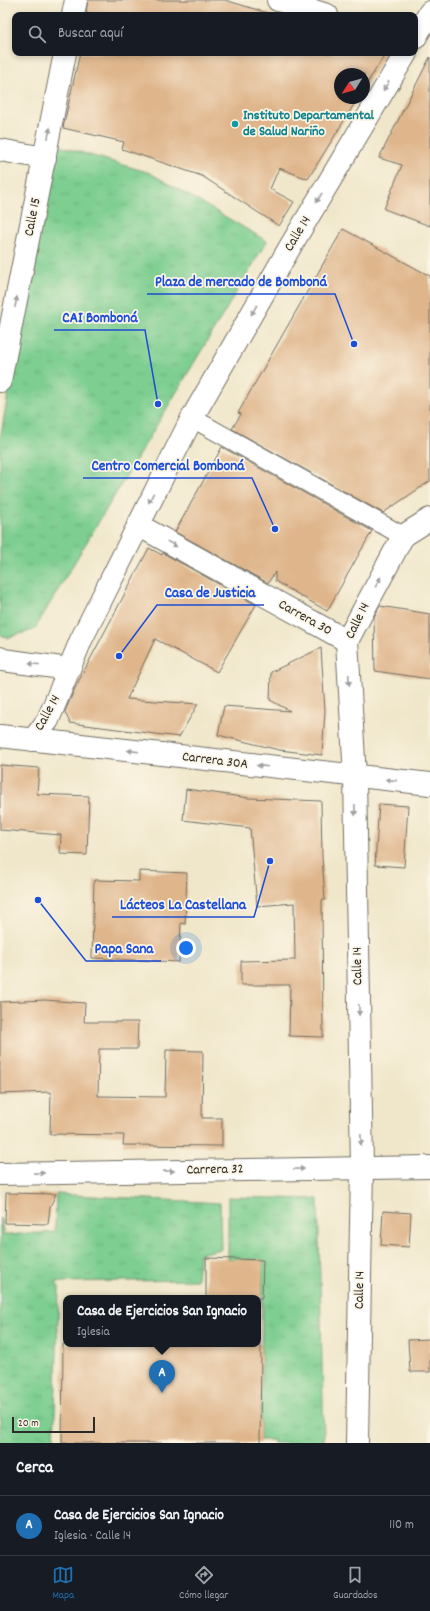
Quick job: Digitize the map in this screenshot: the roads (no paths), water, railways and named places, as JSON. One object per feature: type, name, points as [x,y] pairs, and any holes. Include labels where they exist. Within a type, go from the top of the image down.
[{"type":"street","points":[[74,12],[76,0]]},
{"type":"street","points":[[278,0],[317,12]]},
{"type":"street","points":[[418,33],[430,12]]},
{"type":"street","points":[[418,43],[430,47]]},
{"type":"street","name":"Calle 15","points":[[0,381],[65,56]]},
{"type":"street","name":"Calle 14","points":[[33,740],[48,720],[81,640],[192,418],[290,247],[404,56]]},
{"type":"street","points":[[0,150],[45,158]]},
{"type":"street","points":[[192,418],[403,536]]},
{"type":"street","name":"Calle 14","points":[[357,1443],[362,1168],[355,777],[347,641],[403,536],[430,519]]},
{"type":"street","name":"Carrera 30","points":[[138,525],[347,641]]},
{"type":"street","points":[[0,658],[3,660],[69,669]]},
{"type":"street","name":"Carrera 30A","points":[[0,736],[355,777],[430,784]]},
{"type":"street","name":"Carrera 32","points":[[0,1174],[430,1167]]},
{"type":"place","name":"Instituto Departamental de Salud Nariño","points":[[235,124]]},
{"type":"place","name":"Plaza de mercado de Bomboná","points":[[354,344]]},
{"type":"place","name":"CAI Bomboná","points":[[158,404]]},
{"type":"place","name":"Centro Comercial Bomboná","points":[[275,529]]},
{"type":"place","name":"Casa de Justicia","points":[[119,656]]},
{"type":"place","name":"Lácteos La Castellana","points":[[270,861]]},
{"type":"place","name":"Papa Sana","points":[[38,900]]},
{"type":"place","name":"Casa de Ejercicios San Ignacio","points":[[162,1393]]}]
